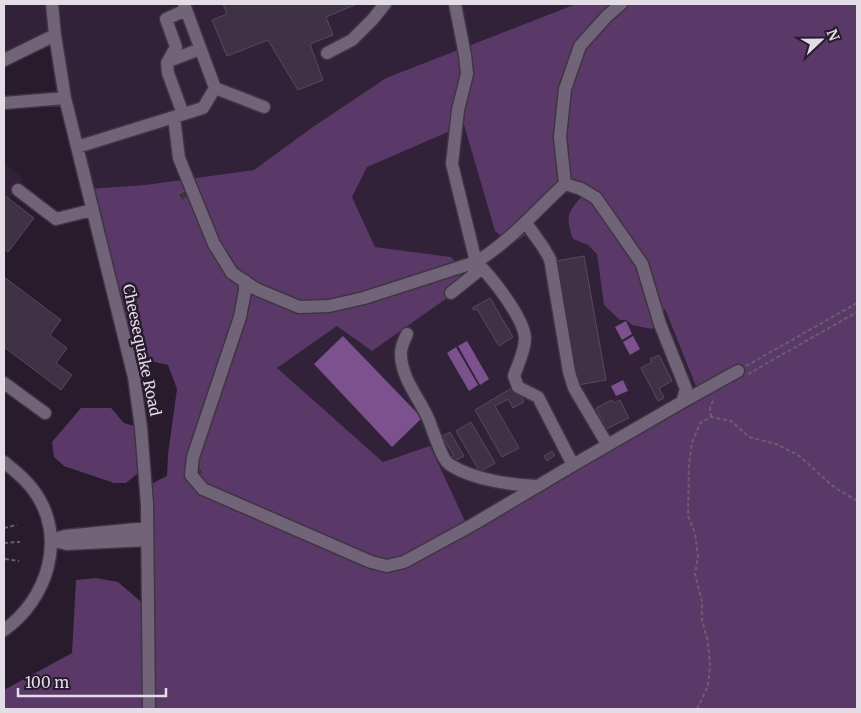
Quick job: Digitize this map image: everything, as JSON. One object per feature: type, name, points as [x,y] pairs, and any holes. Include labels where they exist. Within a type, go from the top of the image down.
[{"type":"street","name":"Cheesequake Road","points":[[52,4],[65,98],[134,377],[141,428],[147,504],[149,709]]},
{"type":"street","points":[[327,54],[352,40],[385,4]]},
{"type":"street","points":[[455,4],[467,74],[458,110],[452,164],[479,265],[488,273],[514,312],[525,336],[524,347],[514,376],[518,387],[538,397],[573,465]]},
{"type":"street","points":[[565,184],[560,137],[565,89],[580,46],[607,16],[621,4]]},
{"type":"street","points":[[264,107],[215,88],[185,7],[166,19],[176,47],[167,63],[179,115],[179,158],[214,244],[232,273],[256,289],[299,307],[329,306],[364,298],[479,265]]},
{"type":"street","points":[[4,60],[55,35]]},
{"type":"street","points":[[169,61],[200,49]]},
{"type":"street","points":[[77,147],[203,108],[215,88]]},
{"type":"street","points":[[4,103],[65,98]]},
{"type":"street","points":[[451,293],[488,255],[526,223],[565,184]]},
{"type":"street","points":[[565,184],[582,189],[596,198],[642,264],[660,324],[686,389],[682,402]]},
{"type":"street","points":[[18,190],[56,219],[92,210]]},
{"type":"street","points":[[526,223],[544,247],[550,259],[569,372],[574,388],[607,444]]},
{"type":"street","points":[[245,281],[245,292],[240,317],[194,457],[191,475],[203,489],[371,562],[387,566],[404,562],[472,525],[607,444],[682,402],[740,374]]},
{"type":"street","points":[[407,334],[402,345],[401,357],[406,374],[412,390],[426,414],[444,459],[451,466],[486,478],[512,485],[537,486]]},
{"type":"street","points":[[4,383],[45,413]]},
{"type":"street","points":[[4,462],[21,476],[35,492],[48,521],[51,540],[47,574],[37,597],[20,618],[4,630]]},
{"type":"street","points":[[51,540],[65,536],[82,539],[147,534]]},
{"type":"path","points":[[740,374],[857,303]]},
{"type":"path","points":[[740,374],[857,312]]},
{"type":"path","points":[[711,417],[710,408],[713,399],[719,393]]},
{"type":"path","points":[[697,709],[708,686],[710,666],[708,642],[702,620],[702,602],[695,574],[698,557],[695,534],[688,516],[689,464],[692,443],[700,423],[711,417],[731,421],[749,437],[776,444],[798,455],[834,487],[857,501]]},
{"type":"path","points":[[4,528],[17,525]]},
{"type":"path","points":[[4,543],[20,542]]},
{"type":"path","points":[[5,559],[19,561]]},
{"type":"shaded area","points":[[4,4],[576,4],[386,78],[310,129],[254,170],[145,185],[87,189],[55,36],[4,60]]},
{"type":"shaded area","points":[[576,4],[857,4],[857,709],[4,709],[4,690],[72,653],[76,580],[96,578],[118,582],[147,607],[145,487],[167,476],[168,454],[177,389],[168,365],[129,356],[87,189],[145,185],[254,170],[310,129],[386,78]],"holes":[[[464,125],[495,231],[512,244],[528,233],[529,220],[565,184],[586,192],[572,208],[569,218],[570,230],[573,239],[588,245],[597,254],[604,305],[620,320],[626,320],[632,325],[652,329],[665,309],[701,399],[470,532],[430,446],[383,462],[277,368],[337,326],[372,351],[471,281],[451,257],[375,247],[352,197],[367,167]]]},
{"type":"shaded area","points":[[464,124],[495,231],[526,223],[565,184],[587,192],[570,210],[573,239],[588,245],[597,254],[604,305],[632,325],[665,309],[701,399],[470,533],[383,462],[276,368],[337,326],[451,257],[375,247],[352,197],[366,167]]},
{"type":"shaded area","points":[[4,163],[24,179],[8,198],[4,195]]},
{"type":"shaded area","points":[[626,321],[632,334],[622,340],[615,327]]},
{"type":"shaded area","points":[[343,336],[422,418],[392,447],[314,364]]},
{"type":"shaded area","points":[[633,336],[640,349],[630,355],[623,342]]},
{"type":"shaded area","points":[[467,341],[489,379],[480,385],[458,346]]},
{"type":"shaded area","points":[[456,347],[478,385],[469,391],[447,353]]},
{"type":"shaded area","points":[[623,380],[628,391],[616,396],[611,386]]},
{"type":"shaded area","points":[[81,408],[111,408],[124,423],[141,428],[144,468],[126,483],[114,483],[64,466],[54,457],[52,442]]},
{"type":"building","points":[[223,4],[357,4],[326,17],[333,35],[310,44],[323,80],[298,90],[268,40],[227,56],[212,20],[227,14]]},
{"type":"building","points":[[185,191],[188,197],[182,201],[178,194]]},
{"type":"building","points":[[4,195],[34,218],[8,252],[4,249]]},
{"type":"building","points":[[584,256],[606,380],[578,385],[556,261]]},
{"type":"building","points":[[4,277],[61,320],[50,335],[67,348],[56,363],[72,375],[61,390],[4,347]]},
{"type":"building","points":[[490,298],[513,337],[499,346],[477,309],[474,310],[472,308]]},
{"type":"building","points":[[659,355],[672,381],[659,388],[664,398],[658,401],[641,368],[652,362],[650,359]]},
{"type":"building","points":[[515,386],[524,402],[513,408],[508,399],[495,406],[519,448],[502,457],[475,410]]},
{"type":"building","points":[[612,400],[614,403],[620,400],[629,418],[606,429],[596,408]]},
{"type":"building","points":[[471,422],[495,463],[480,472],[456,431]]},
{"type":"building","points":[[450,432],[464,456],[453,462],[450,458],[454,456],[442,436]]},
{"type":"building","points":[[552,451],[555,455],[547,461],[544,456]]},
{"type":"building","points":[[200,467],[203,473],[196,476],[193,470]]}]
